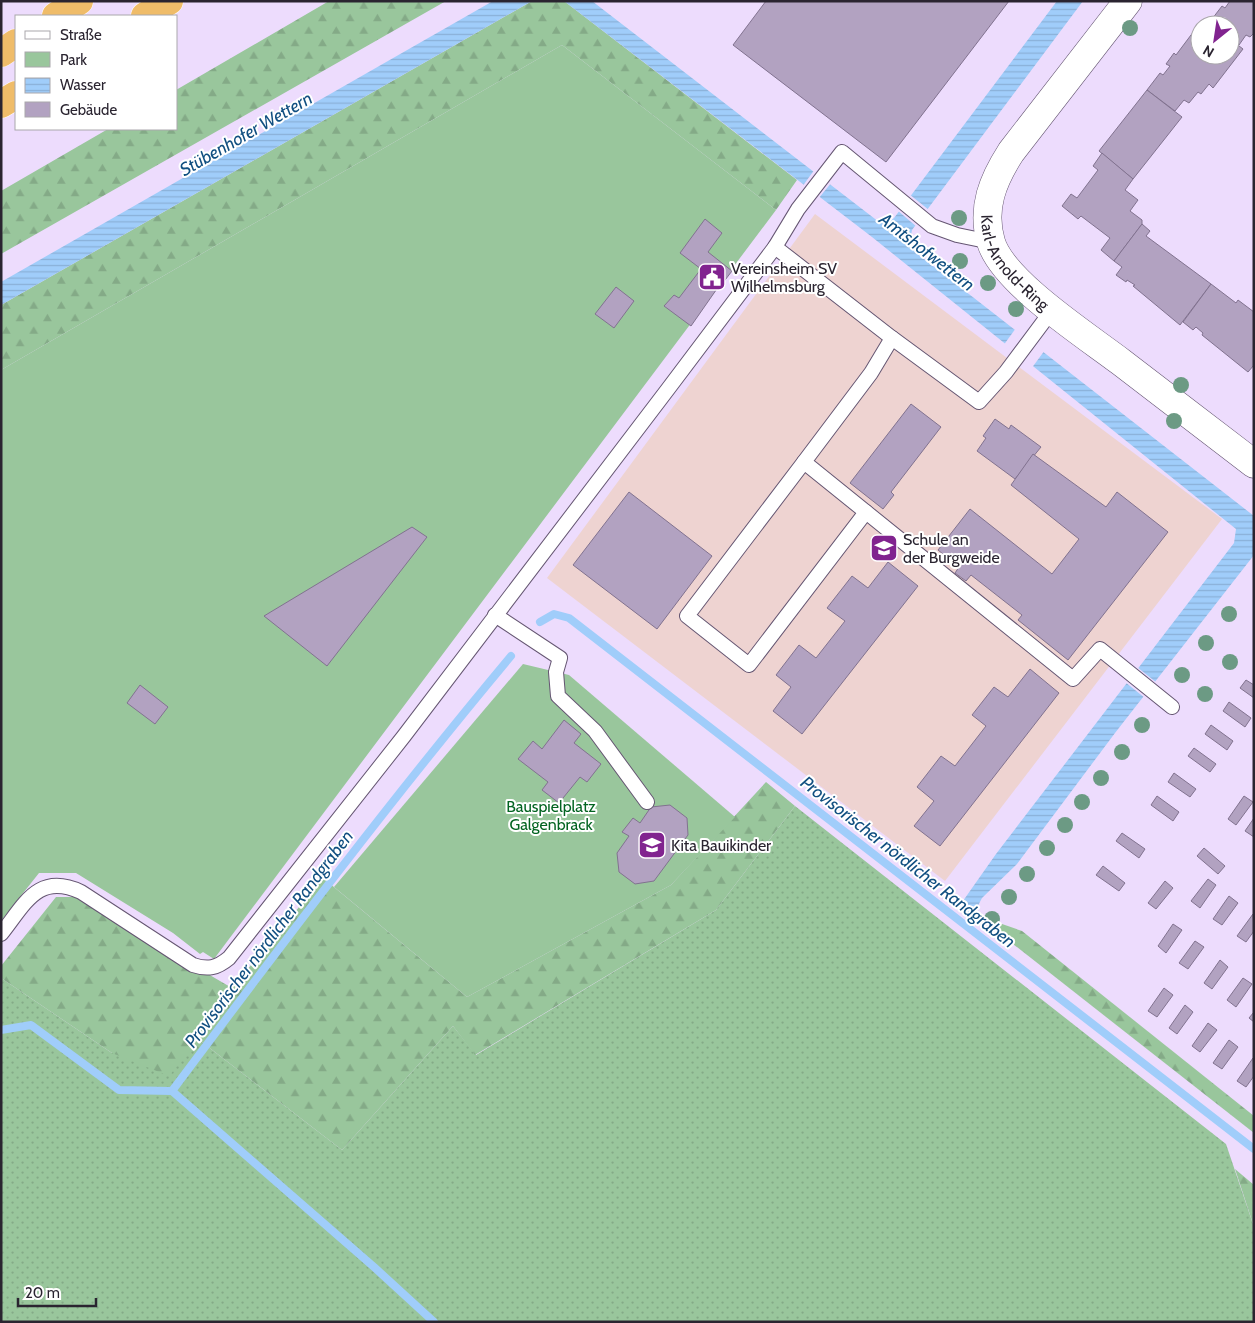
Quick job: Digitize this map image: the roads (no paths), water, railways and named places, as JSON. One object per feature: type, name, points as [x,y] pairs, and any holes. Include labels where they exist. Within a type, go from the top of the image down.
[{"type":"highway","points":[[58,15],[79,1]]},
{"type":"highway","points":[[147,15],[169,1]]},
{"type":"highway","points":[[1,53],[15,44]]},
{"type":"highway","points":[[1,104],[15,96]]},
{"type":"street","name":"Karl-Arnold-Ring","points":[[1128,1],[1011,152],[995,177],[989,198],[987,222],[991,242],[998,257],[1034,295],[1254,464]]},
{"type":"lane","points":[[1,934],[29,899],[38,891],[54,884],[62,884],[81,892],[193,965],[208,969],[222,964],[229,958],[404,736],[775,247],[798,209],[842,152],[932,226],[957,235],[991,242]]},
{"type":"lane","points":[[775,247],[892,338],[979,402],[1009,368],[1053,309]]},
{"type":"lane","points":[[866,512],[749,665],[687,616],[871,373],[892,338]]},
{"type":"lane","points":[[804,462],[1073,679],[1100,649],[1172,707]]},
{"type":"lane","points":[[495,615],[560,658],[556,672],[558,696],[595,731],[647,802]]},
{"type":"water","points":[[493,1],[532,1],[1,305],[1,282]]},
{"type":"water","points":[[564,1],[592,1],[879,222],[890,221],[894,218],[1057,1],[1083,1],[912,230],[910,241],[915,252],[1254,516],[1254,555],[1115,733],[1017,864],[982,898],[971,919],[958,908],[996,854],[1234,543],[1236,529],[872,237]]},
{"type":"waterway","name":"Provisorischer nördlicher Randgraben","points":[[540,622],[554,614],[569,618],[1254,1149]]},
{"type":"waterway","name":"Provisorischer nördlicher Randgraben","points":[[1,1030],[31,1025],[119,1090],[172,1091],[296,926],[511,656]]},
{"type":"waterway","points":[[172,1091],[374,1267],[434,1322]]},
{"type":"place","name":"Vereinsheim SV Wilhelmsburg","points":[[712,277]]},
{"type":"place","name":"Schule an der Burgweide","points":[[884,548]]},
{"type":"place","name":"Kita Bauikinder","points":[[652,845]]},
{"type":"water label","name":"Stübenhofer Wettern","points":[[246,134]]},
{"type":"water label","name":"Amtshofwettern","points":[[927,252]]},
{"type":"park label","name":"Bauspielplatz Galgenbrack","points":[[551,815]]}]
